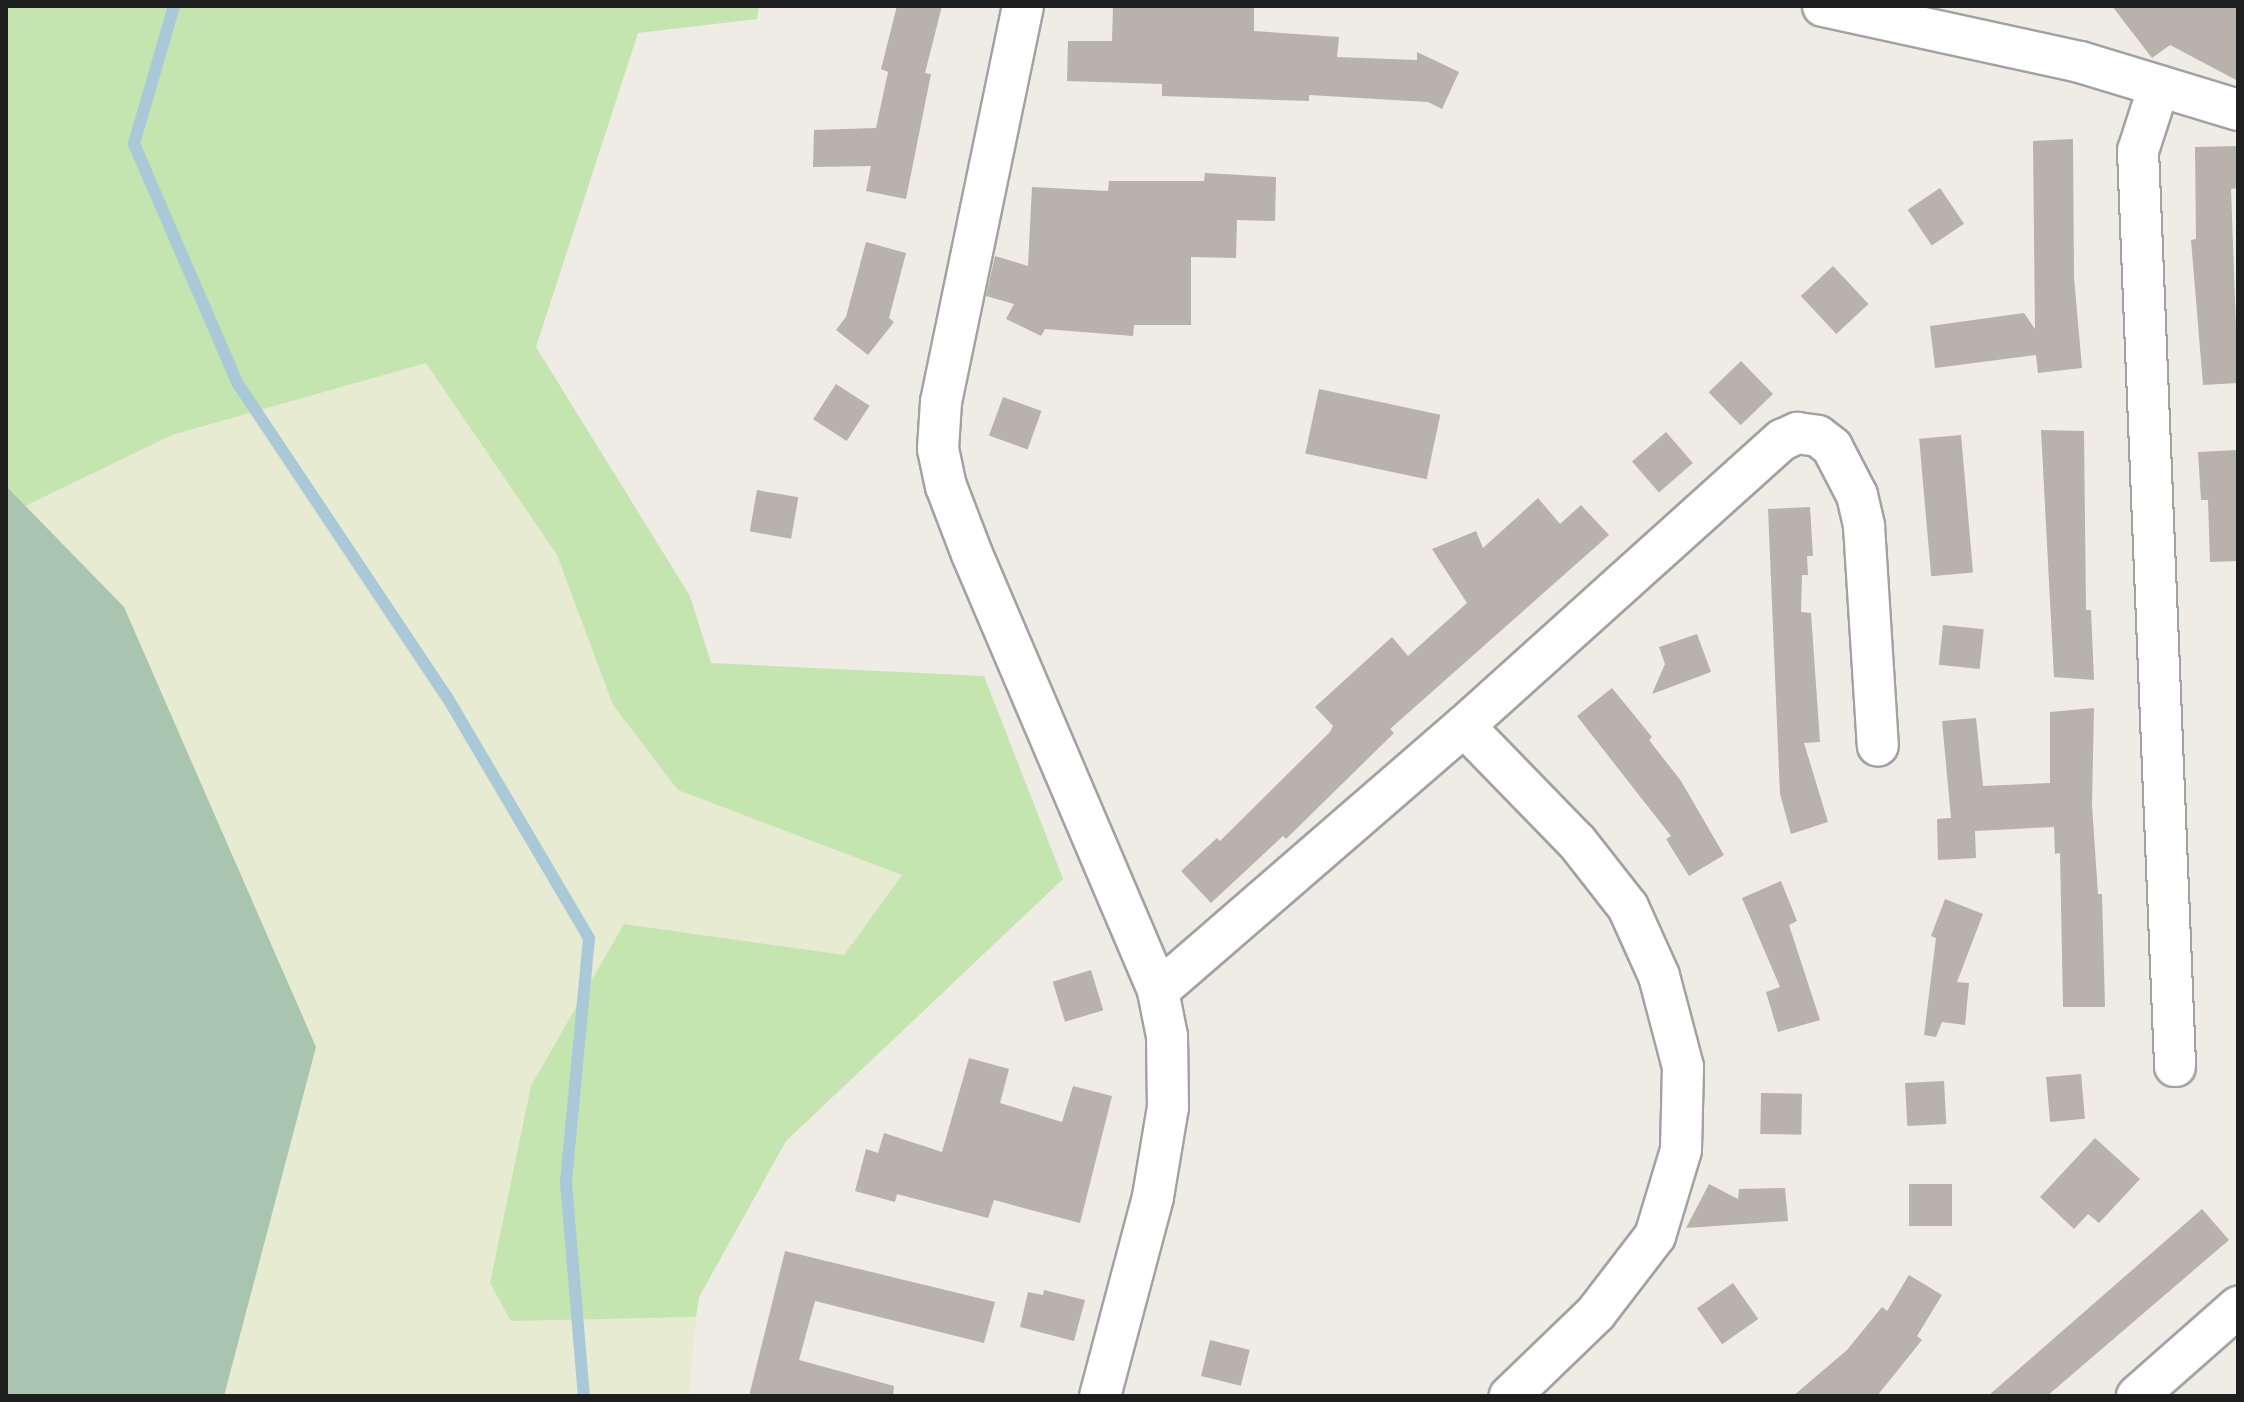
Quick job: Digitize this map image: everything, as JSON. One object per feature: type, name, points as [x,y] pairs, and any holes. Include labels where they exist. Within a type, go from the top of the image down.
[{"type":"street","points":[[1023,6],[941,402],[938,449],[946,486],[972,554],[1158,991],[1167,1036],[1168,1107],[1153,1197],[1100,1396]]},
{"type":"street","points":[[1823,6],[2080,62],[2238,110]]},
{"type":"street","points":[[2159,86],[2138,151],[2175,1066]]},
{"type":"street","points":[[1158,991],[1464,726],[1782,440],[1808,432],[1832,447],[1845,464],[1860,511],[1878,746]]},
{"type":"street","points":[[1464,726],[1577,842],[1628,907],[1659,976],[1683,1067],[1681,1150],[1655,1236],[1596,1313],[1510,1396]]},
{"type":"street","points":[[2137,1396],[2238,1307]]},
{"type":"green space","points":[[6,6],[759,6],[757,19],[638,33],[536,347],[690,596],[711,663],[984,676],[1063,879],[786,1141],[699,1297],[696,1317],[511,1321],[490,1283],[531,1086],[624,924],[844,955],[902,875],[678,790],[613,705],[557,555],[426,363],[172,435],[25,506],[6,486]]},
{"type":"green space","points":[[426,363],[557,555],[613,705],[678,790],[902,875],[844,955],[624,924],[511,1321],[696,1317],[689,1396],[224,1396],[316,1047],[124,607],[25,506],[172,435]]},
{"type":"green space","points":[[6,486],[124,607],[316,1047],[224,1396],[6,1396]]},
{"type":"building","points":[[897,6],[942,6],[925,73],[931,74],[906,199],[866,191],[871,166],[813,167],[814,130],[876,128],[888,72],[881,69]]},
{"type":"building","points":[[1113,6],[1254,6],[1254,31],[1339,37],[1337,57],[1417,60],[1417,52],[1459,72],[1442,109],[1428,102],[1309,95],[1309,101],[1162,96],[1162,84],[1067,81],[1068,41],[1112,41]]},
{"type":"building","points":[[2112,6],[2238,6],[2238,81],[2170,45],[2152,58]]},
{"type":"building","points":[[2073,139],[2074,277],[2082,368],[2038,373],[2036,355],[1935,368],[1930,326],[2024,313],[2035,329],[2033,141]]},
{"type":"building","points":[[2238,146],[2238,188],[2231,189],[2238,383],[2203,385],[2191,240],[2196,239],[2195,147]]},
{"type":"building","points":[[1205,173],[1276,177],[1275,221],[1237,220],[1236,258],[1191,257],[1191,325],[1134,325],[1133,336],[1045,329],[1041,336],[1006,319],[1014,304],[986,296],[995,256],[1028,266],[1032,187],[1108,191],[1109,181],[1204,181]]},
{"type":"building","points":[[1940,188],[1964,224],[1932,245],[1908,210]]},
{"type":"building","points":[[866,242],[906,253],[889,318],[894,322],[868,355],[836,330],[846,317]]},
{"type":"building","points":[[1833,266],[1868,304],[1836,334],[1801,296]]},
{"type":"building","points":[[1741,361],[1773,394],[1741,425],[1709,392]]},
{"type":"building","points":[[836,384],[870,406],[847,441],[813,419]]},
{"type":"building","points":[[1319,389],[1440,415],[1427,479],[1305,454]]},
{"type":"building","points":[[1003,397],[1042,411],[1028,450],[989,436]]},
{"type":"building","points":[[2041,430],[2084,431],[2086,610],[2091,610],[2094,680],[2054,677]]},
{"type":"building","points":[[1666,432],[1693,463],[1659,492],[1632,462]]},
{"type":"building","points":[[1961,435],[1973,572],[1931,576],[1919,439]]},
{"type":"building","points":[[2238,450],[2238,561],[2210,562],[2208,500],[2201,500],[2198,452]]},
{"type":"building","points":[[757,490],[798,497],[791,539],[750,531]]},
{"type":"building","points":[[1538,498],[1560,524],[1581,505],[1609,535],[1390,729],[1394,733],[1286,839],[1283,836],[1211,903],[1181,871],[1217,838],[1220,841],[1330,732],[1333,726],[1315,707],[1392,637],[1408,656],[1467,603],[1432,549],[1476,531],[1483,548]]},
{"type":"building","points":[[1810,507],[1813,556],[1807,556],[1808,575],[1802,575],[1801,612],[1811,613],[1820,742],[1804,743],[1828,822],[1791,834],[1780,794],[1768,509]]},
{"type":"building","points":[[1943,625],[1984,629],[1980,669],[1939,665]]},
{"type":"building","points":[[1697,634],[1711,672],[1652,694],[1665,664],[1659,647]]},
{"type":"building","points":[[1612,688],[1652,737],[1649,740],[1681,781],[1724,855],[1689,876],[1666,839],[1671,836],[1577,716]]},
{"type":"building","points":[[2094,708],[2092,805],[2098,894],[2102,894],[2105,1007],[2063,1007],[2060,853],[2055,854],[2054,827],[1975,831],[1976,858],[1938,860],[1937,819],[1951,818],[1942,721],[1976,718],[1983,786],[2050,783],[2050,712]]},
{"type":"building","points":[[1781,881],[1797,921],[1789,925],[1820,1020],[1778,1032],[1766,992],[1780,987],[1742,898]]},
{"type":"building","points":[[1945,899],[1983,914],[1957,982],[1969,983],[1965,1025],[1942,1022],[1936,1037],[1924,1035],[1936,938],[1931,936]]},
{"type":"building","points":[[1091,970],[1103,1010],[1065,1022],[1053,982]]},
{"type":"building","points":[[969,1058],[1009,1069],[1000,1103],[1062,1122],[1073,1086],[1112,1096],[1080,1223],[994,1200],[988,1218],[897,1194],[895,1202],[855,1191],[866,1149],[878,1153],[884,1133],[942,1152]]},
{"type":"building","points":[[2081,1074],[2085,1119],[2050,1122],[2046,1077]]},
{"type":"building","points":[[1944,1081],[1946,1124],[1907,1126],[1905,1083]]},
{"type":"building","points":[[1761,1093],[1802,1094],[1801,1135],[1760,1134]]},
{"type":"building","points":[[2095,1138],[2140,1179],[2099,1223],[2088,1214],[2074,1229],[2040,1197]]},
{"type":"building","points":[[1709,1184],[1738,1199],[1739,1189],[1785,1188],[1788,1221],[1686,1228]]},
{"type":"building","points":[[1909,1184],[1952,1184],[1952,1226],[1909,1226]]},
{"type":"building","points":[[2202,1209],[2229,1240],[2047,1396],[1988,1396]]},
{"type":"building","points":[[785,1251],[995,1302],[984,1343],[815,1301],[799,1360],[894,1386],[893,1396],[749,1396]]},
{"type":"building","points":[[1909,1275],[1942,1295],[1917,1336],[1922,1340],[1877,1396],[1793,1396],[1847,1350],[1882,1307],[1887,1311]]},
{"type":"building","points":[[1733,1283],[1758,1319],[1722,1344],[1697,1308]]},
{"type":"building","points":[[1044,1290],[1085,1300],[1074,1341],[1020,1327],[1028,1292],[1043,1295]]},
{"type":"building","points":[[1210,1340],[1250,1350],[1241,1386],[1201,1376]]},
{"type":"waterway","points":[[174,6],[134,144],[238,384],[447,697],[589,938],[566,1183],[584,1396]]}]
